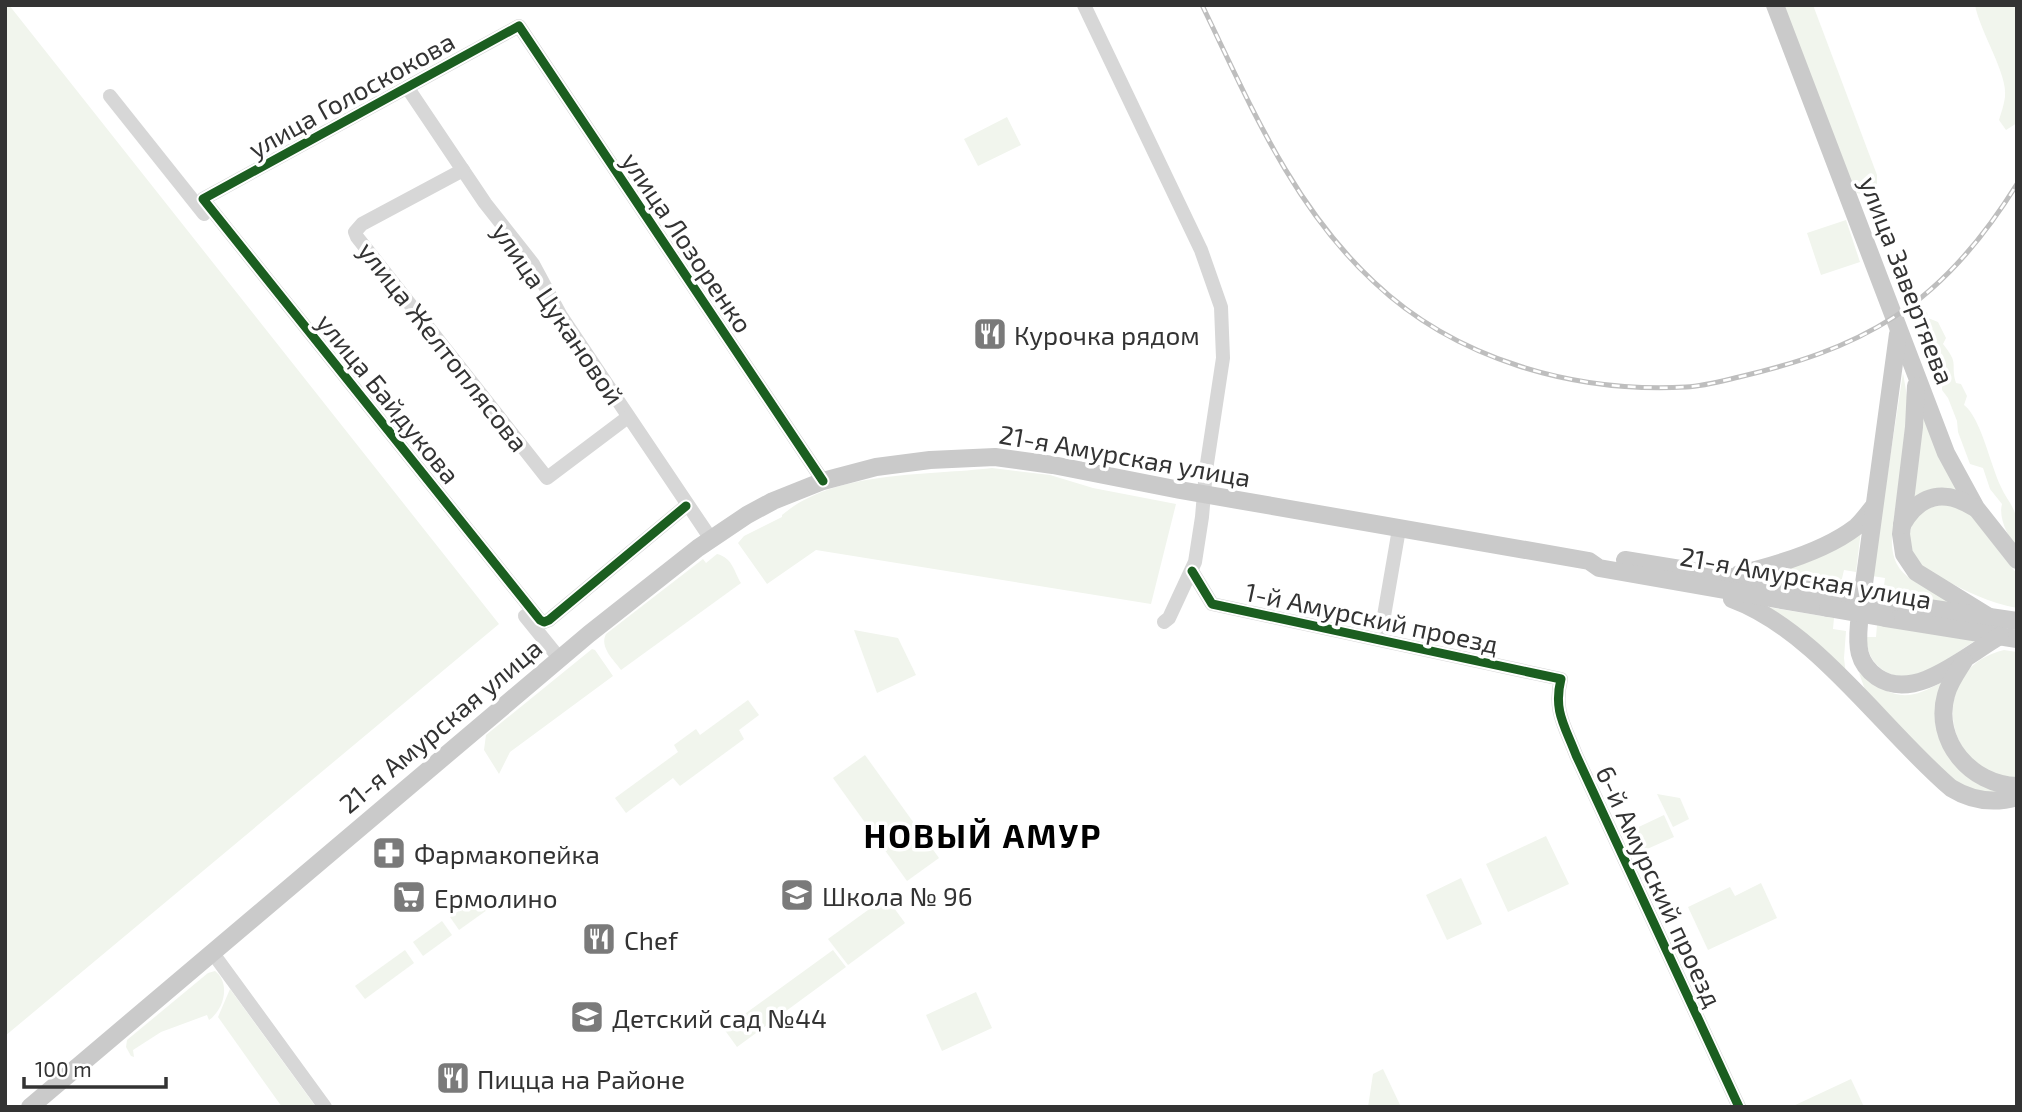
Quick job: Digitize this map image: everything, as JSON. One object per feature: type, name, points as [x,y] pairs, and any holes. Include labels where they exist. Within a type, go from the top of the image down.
[{"type":"main road","name":"улица Завертяева","points":[[1775,5],[1899,328],[1904,368],[1976,508],[2017,560]]},
{"type":"main road","points":[[1863,591],[1876,503],[1904,368]]},
{"type":"main road","points":[[1904,368],[1916,406],[1902,525],[1904,554],[1916,572],[1989,617]]},
{"type":"main road","name":"21-я Амурская улица","points":[[30,1107],[559,658],[711,539],[773,501],[823,481],[889,465],[995,457],[1053,465],[1203,494],[1589,561],[1604,557],[1727,583],[1886,610],[2008,638]]},
{"type":"main road","points":[[1902,525],[1912,510],[1934,497],[1949,496],[1976,508]]},
{"type":"main road","points":[[1876,503],[1855,528],[1839,537],[1727,583],[1728,597],[1793,634],[1951,788],[1968,797],[1987,801],[2017,797]]},
{"type":"main road","name":"21-я Амурская улица","points":[[1886,610],[2017,621]]},
{"type":"main road","points":[[1866,705],[1853,667],[1852,653],[1858,629],[1858,652],[1864,664],[1875,676],[1894,685],[1922,682],[1969,654],[2008,638]]},
{"type":"main road","points":[[1969,654],[1951,681],[1946,695],[1945,732],[1956,753],[1975,773],[2001,784],[2017,786]]},
{"type":"street","points":[[1084,5],[1201,250],[1220,307],[1223,358],[1202,517],[1192,571],[1170,618],[1164,622]]},
{"type":"street","name":"улица Голоскокова","points":[[203,199],[519,26]]},
{"type":"street","name":"улица Лозоренко","points":[[519,26],[823,481]]},
{"type":"street","name":"улица Цукановой","points":[[407,87],[485,203],[533,264],[561,316],[711,539]]},
{"type":"street","name":"улица Байдукова","points":[[110,96],[559,658]]},
{"type":"street","name":"улица Желтоплясова","points":[[463,170],[362,224],[355,232],[357,237],[547,478],[628,416]]},
{"type":"street","name":"улица Байдукова","points":[[203,199],[540,620],[544,622],[687,506]]},
{"type":"street","name":"1-й Амурский проезд","points":[[1380,639],[1399,528]]},
{"type":"street","name":"1-й Амурский проезд","points":[[1192,571],[1212,604],[1561,679]]},
{"type":"street","name":"6-й Амурский проезд","points":[[1561,679],[1558,709],[1580,762],[1739,1107]]},
{"type":"street","points":[[212,952],[325,1107]]},
{"type":"shaded area","points":[[5,5],[9,5],[499,624],[5,1036]]},
{"type":"shaded area","points":[[1783,5],[1813,5],[1877,175],[1877,186],[1866,195],[1857,193],[1848,177]]},
{"type":"shaded area","points":[[1975,5],[2017,5],[2017,123],[2006,130],[1999,120],[2005,88]]},
{"type":"shaded area","points":[[1007,117],[1021,145],[978,166],[964,139]]},
{"type":"shaded area","points":[[1846,220],[1860,262],[1821,275],[1807,233]]},
{"type":"shaded area","points":[[1927,312],[1928,318],[1938,322],[1946,338],[1943,344],[1953,360],[1956,383],[1961,384],[1967,396],[1964,405],[1975,420],[2001,487],[2015,513],[2017,550],[2003,522],[2002,504],[1990,489],[1983,468],[1970,464],[1958,432],[1957,421],[1942,390],[1942,379],[1932,360],[1935,351],[1925,343],[1914,325],[1918,316]]},
{"type":"shaded area","points":[[1903,373],[1909,408],[1892,535],[1893,551],[1903,573],[1951,604],[1883,594],[1885,578],[1872,576]]},
{"type":"shaded area","points":[[1924,410],[1962,493],[1913,504]]},
{"type":"shaded area","points":[[992,468],[1050,475],[1093,488],[1176,504],[1151,604],[816,550],[767,584],[738,543],[744,536],[782,517],[804,500],[854,482]]},
{"type":"shaded area","points":[[1950,504],[1970,514],[2017,574],[2017,608],[1987,600],[1959,587],[1926,570],[1915,559],[1909,539],[1917,517],[1926,510]]},
{"type":"shaded area","points":[[1861,530],[1856,572],[1844,570],[1840,587],[1765,575]]},
{"type":"shaded area","points":[[717,554],[730,562],[741,583],[621,670],[604,644],[606,634],[703,559],[706,563]]},
{"type":"shaded area","points":[[1761,606],[1834,618],[1833,629],[1846,631],[1846,675]]},
{"type":"shaded area","points":[[1877,625],[1976,640],[1931,669],[1907,676],[1895,675],[1879,667],[1869,651],[1866,637],[1876,637]]},
{"type":"shaded area","points":[[854,630],[898,638],[916,675],[877,693]]},
{"type":"shaded area","points":[[592,649],[613,676],[510,752],[499,774],[484,750],[486,735]]},
{"type":"shaded area","points":[[2004,650],[2017,652],[2017,779],[1991,773],[1972,760],[1959,741],[1953,720],[1954,698],[1963,677],[1979,661]]},
{"type":"shaded area","points":[[1859,673],[1891,693],[1900,695],[1920,693],[1945,680],[1939,712],[1979,780],[2003,796],[1956,786],[1867,695]]},
{"type":"shaded area","points":[[748,700],[759,715],[739,730],[744,739],[680,786],[673,778],[626,813],[615,798],[678,752],[674,745],[696,729],[700,735]]},
{"type":"shaded area","points":[[865,755],[939,858],[907,881],[833,778]]},
{"type":"shaded area","points":[[1657,794],[1680,798],[1689,819],[1673,827]]},
{"type":"shaded area","points":[[1664,815],[1674,837],[1636,854],[1626,833]]},
{"type":"shaded area","points":[[1546,836],[1569,884],[1508,912],[1486,864]]},
{"type":"shaded area","points":[[1461,878],[1482,924],[1447,940],[1426,895]]},
{"type":"shaded area","points":[[1761,883],[1777,918],[1708,950],[1688,907],[1730,887],[1735,896]]},
{"type":"shaded area","points":[[478,897],[487,910],[459,930],[450,917]]},
{"type":"shaded area","points":[[886,897],[905,923],[848,965],[828,939]]},
{"type":"shaded area","points":[[442,921],[452,935],[423,956],[413,942]]},
{"type":"shaded area","points":[[405,950],[414,963],[365,999],[355,986]]},
{"type":"shaded area","points":[[833,950],[846,967],[737,1047],[724,1029]]},
{"type":"shaded area","points":[[215,971],[223,982],[224,996],[214,1016],[209,1020],[207,1015],[161,1032],[133,1050],[134,1057],[131,1056],[126,1047],[127,1040],[208,973]]},
{"type":"shaded area","points":[[230,989],[316,1107],[282,1107],[218,1017]]},
{"type":"shaded area","points":[[976,992],[992,1028],[942,1051],[926,1015]]},
{"type":"shaded area","points":[[1383,1069],[1401,1107],[1368,1107],[1373,1074]]},
{"type":"shaded area","points":[[1851,1079],[1864,1107],[1791,1107]]},
{"type":"railway","points":[[1202,5],[1275,152],[1319,221],[1345,252],[1374,282],[1406,309],[1442,332],[1479,351],[1560,377],[1644,387],[1693,386],[1720,382],[1780,366],[1857,338],[1913,304],[1947,274],[1978,240],[2017,184]]},
{"type":"cycle path","points":[[686,506],[549,620],[540,620],[203,199],[519,26],[823,481]]},
{"type":"cycle path","points":[[1192,571],[1212,604],[1561,679],[1558,700],[1564,727],[1739,1107]]},
{"type":"place","name":"Курочка рядом","points":[[990,334]]},
{"type":"place","name":"Фармакопейка","points":[[389,853]]},
{"type":"place","name":"Школа № 96","points":[[797,895]]},
{"type":"place","name":"Ермолино","points":[[409,897]]},
{"type":"place","name":"Chef","points":[[599,939]]},
{"type":"place","name":"Детский сад №44","points":[[587,1017]]},
{"type":"place","name":"Пицца на Районе","points":[[453,1078]]},
{"type":"district","name":"НОВЫЙ АМУР","points":[[983,835]]}]
